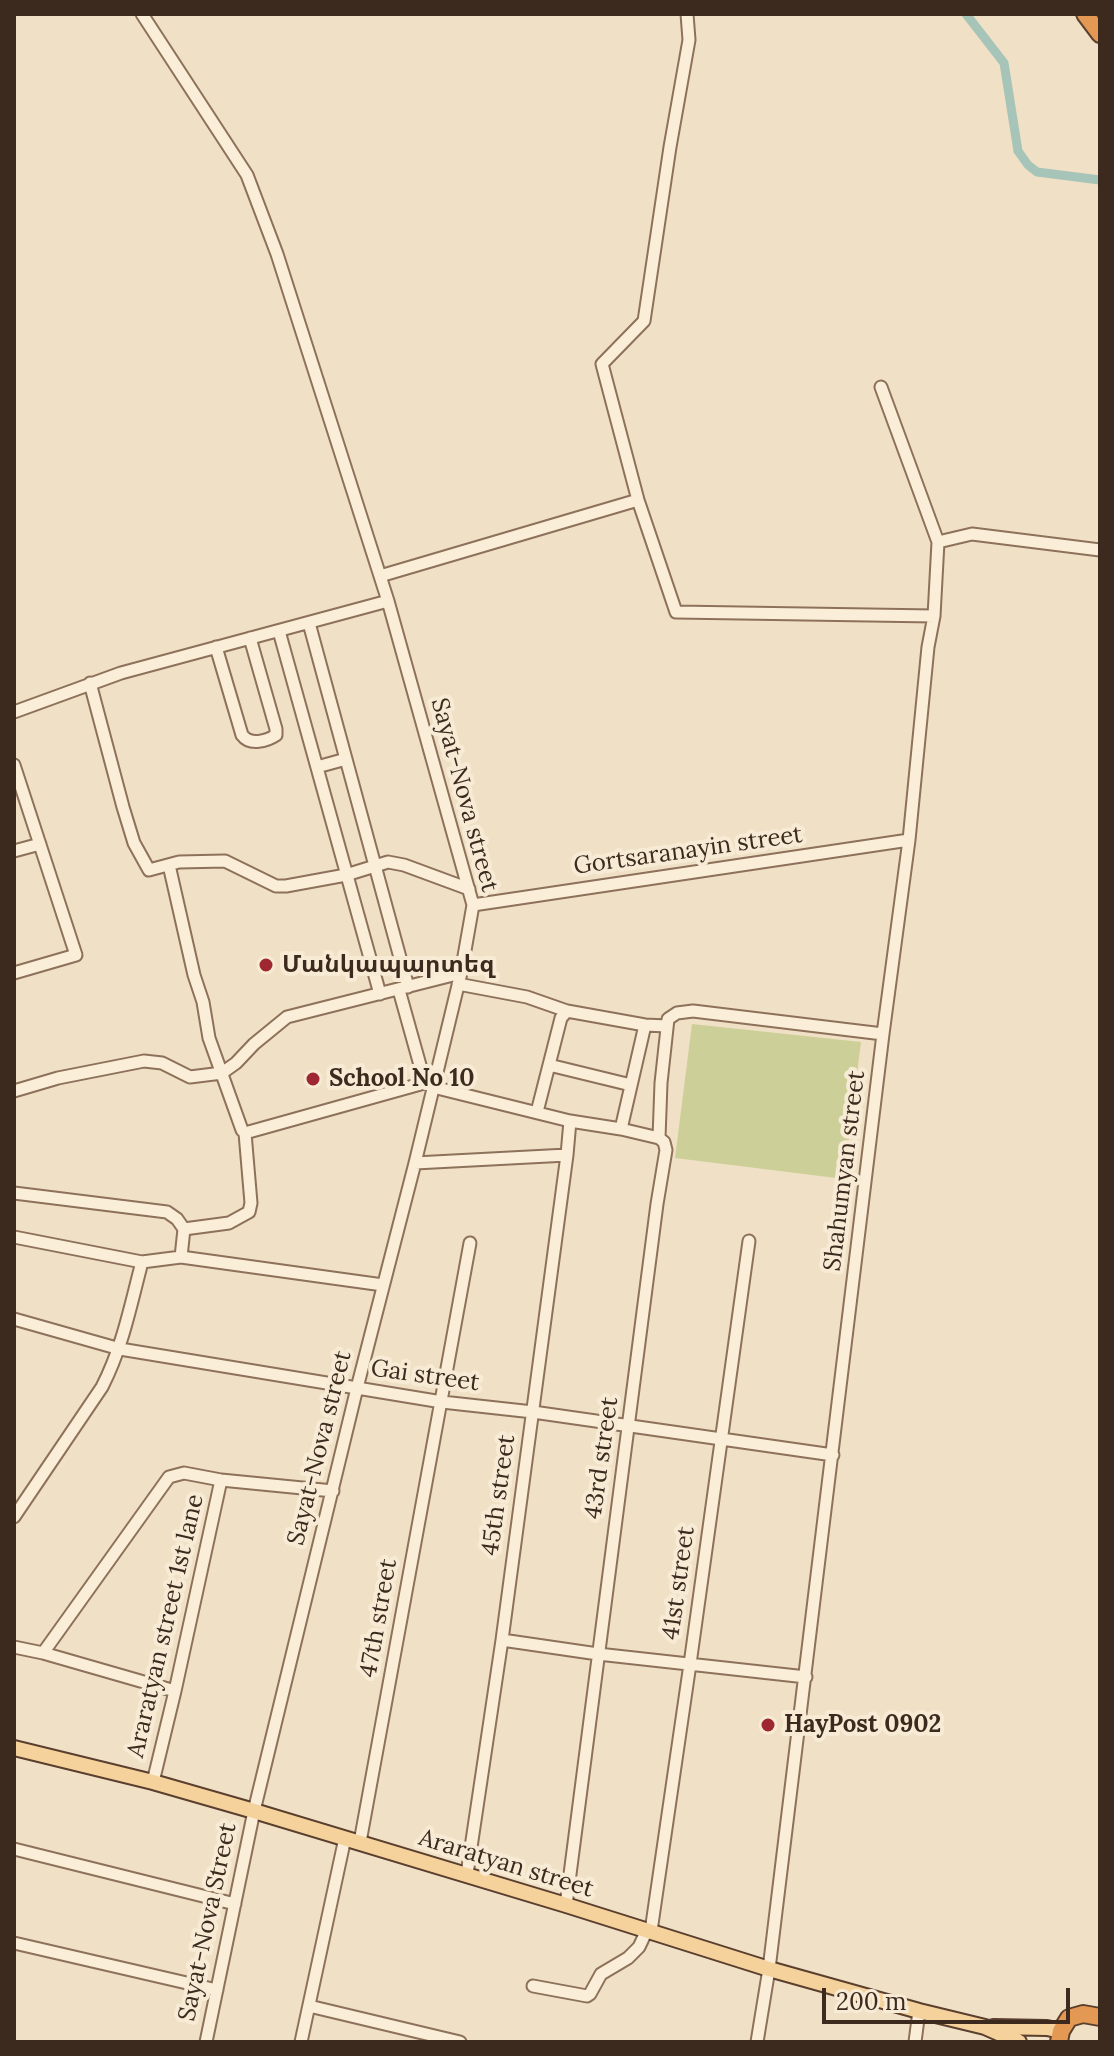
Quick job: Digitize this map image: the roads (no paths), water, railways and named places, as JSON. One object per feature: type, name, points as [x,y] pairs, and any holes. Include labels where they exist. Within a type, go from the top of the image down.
[{"type":"highway","points":[[1085,14],[1100,34]]},
{"type":"highway","points":[[1077,2042],[1060,2037],[1065,2022],[1076,2015],[1100,2017]]},
{"type":"main road","name":"Araratyan street","points":[[14,1748],[153,1782],[254,1811],[769,1969],[919,2011],[985,2027],[1038,2027],[1060,2037]]},
{"type":"main road","name":"Araratyan street","points":[[985,2027],[1010,2040]]},
{"type":"street","name":"Sayat-Nova street","points":[[142,14],[247,175],[277,254],[388,601],[473,905],[460,978],[431,1083],[415,1163],[254,1811]]},
{"type":"street","points":[[687,14],[689,40],[644,321],[602,364],[638,500],[676,612],[934,616]]},
{"type":"street","name":"Shahumyan street","points":[[769,1969],[934,616],[938,542],[881,387]]},
{"type":"street","points":[[380,576],[638,500]]},
{"type":"street","points":[[938,542],[972,534],[1100,550]]},
{"type":"street","points":[[14,712],[121,673],[388,601]]},
{"type":"street","points":[[309,623],[376,865],[404,988],[431,1083]]},
{"type":"street","points":[[279,631],[380,994]]},
{"type":"street","points":[[216,647],[242,735],[250,742],[261,741],[274,737],[276,729],[250,638]]},
{"type":"street","points":[[90,683],[134,843],[149,870],[192,861],[225,861],[276,886],[286,886],[346,875],[388,862],[469,889]]},
{"type":"street","points":[[317,767],[346,759]]},
{"type":"street","points":[[14,765],[76,955],[14,973]]},
{"type":"street","name":"Gortsaranayin street","points":[[473,905],[909,840]]},
{"type":"street","points":[[14,851],[40,844]]},
{"type":"street","points":[[169,865],[209,1038],[245,1133],[251,1203],[249,1212],[229,1223],[184,1229]]},
{"type":"street","points":[[14,1091],[58,1078],[144,1061],[162,1063],[190,1077],[222,1073],[287,1017],[404,988],[460,978],[567,1011],[645,1025],[667,1022],[677,1013],[693,1011],[883,1034]]},
{"type":"street","points":[[537,1112],[561,1018],[567,1011]]},
{"type":"street","name":"43rd street","points":[[566,1905],[666,1150],[659,1138],[667,1022]]},
{"type":"street","points":[[621,1129],[645,1025]]},
{"type":"street","points":[[549,1065],[631,1085]]},
{"type":"street","points":[[245,1133],[431,1083],[570,1121],[659,1138]]},
{"type":"street","name":"45th street","points":[[467,1874],[502,1640],[570,1121]]},
{"type":"street","points":[[415,1163],[567,1155]]},
{"type":"street","points":[[14,1193],[167,1212],[184,1229],[181,1257]]},
{"type":"street","points":[[14,1237],[142,1262],[181,1257],[383,1285]]},
{"type":"street","name":"41st street","points":[[649,1930],[749,1241]]},
{"type":"street","name":"47th street","points":[[301,2042],[353,1840],[442,1402],[470,1243]]},
{"type":"street","points":[[14,1517],[102,1387],[120,1349],[142,1262]]},
{"type":"street","name":"Gai street","points":[[14,1319],[120,1349],[442,1402],[833,1455]]},
{"type":"street","points":[[43,1653],[169,1477],[184,1473],[221,1480],[333,1491]]},
{"type":"street","name":"Araratyan street 1st lane","points":[[153,1782],[221,1480]]},
{"type":"street","points":[[502,1640],[806,1677]]},
{"type":"street","points":[[14,1647],[175,1691]]},
{"type":"street","name":"Sayat-Nova Street","points":[[206,2042],[254,1811]]},
{"type":"street","points":[[14,1849],[235,1904]]},
{"type":"street","points":[[533,1986],[587,1996],[601,1974],[628,1958],[649,1930]]},
{"type":"street","points":[[14,1943],[217,1990]]},
{"type":"street","points":[[757,2042],[769,1969]]},
{"type":"street","points":[[309,2006],[460,2042]]},
{"type":"street","points":[[915,2042],[919,2011]]},
{"type":"waterway","points":[[966,14],[1004,63],[1018,151],[1028,165],[1037,172],[1100,180]]},
{"type":"place","name":"Մանկապարտեզ","points":[[266,965]]},
{"type":"place","name":"School No 10","points":[[313,1079]]},
{"type":"place","name":"HayPost 0902","points":[[768,1725]]}]
